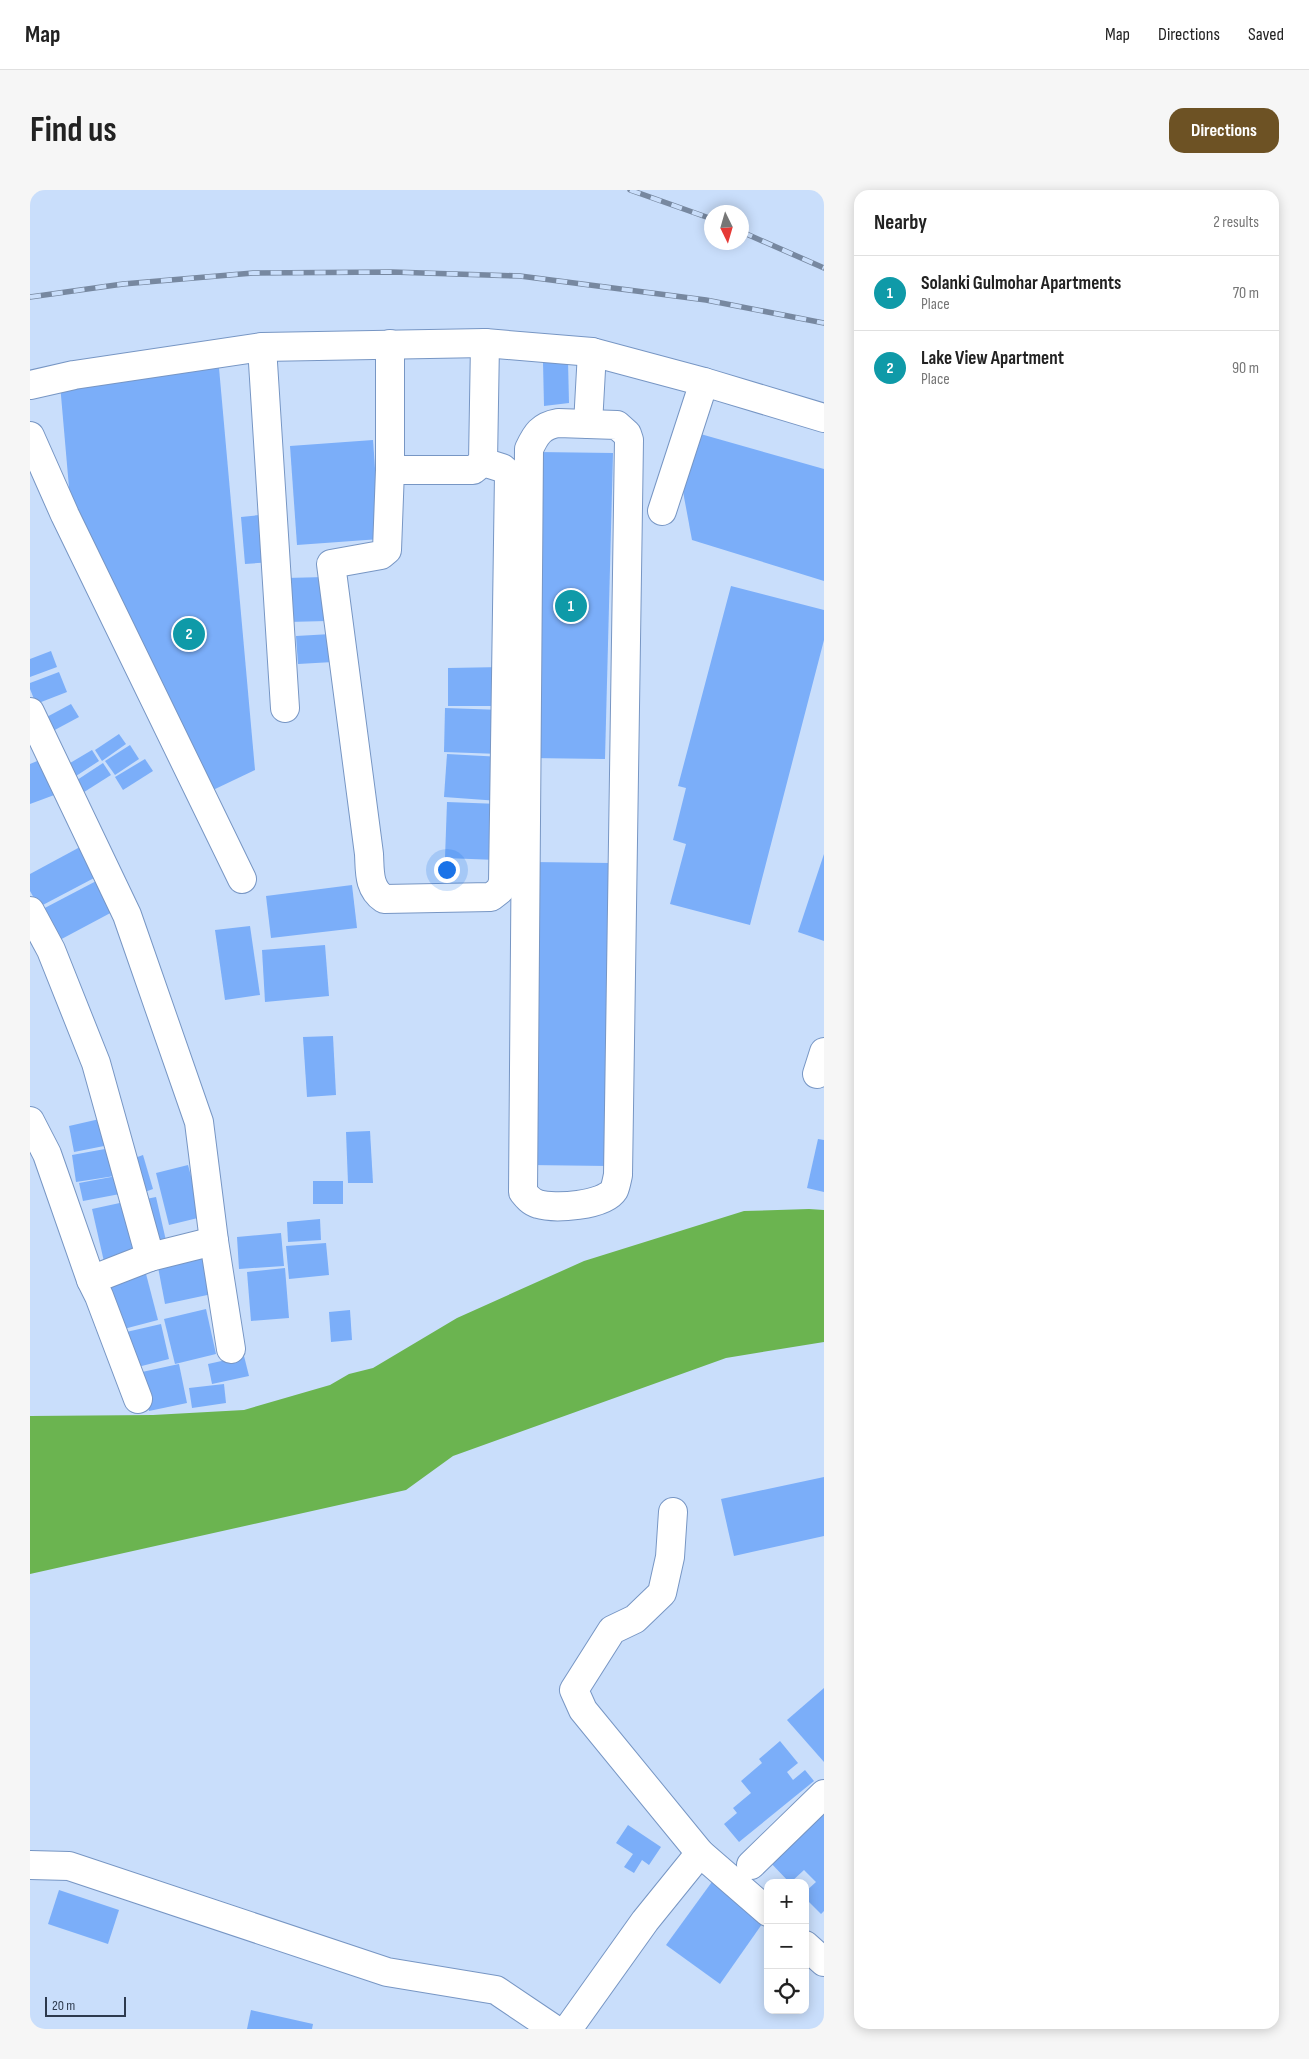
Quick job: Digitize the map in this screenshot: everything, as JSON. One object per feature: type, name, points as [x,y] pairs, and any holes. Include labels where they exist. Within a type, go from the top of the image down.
[{"type":"street","points":[[484,462],[485,343]]},
{"type":"street","points":[[30,385],[74,375],[262,346],[485,343],[592,352],[704,382],[824,418]]},
{"type":"street","points":[[390,344],[390,470],[386,550],[381,556],[331,564],[369,854],[371,883],[376,893],[384,899],[491,897],[500,890],[503,882],[509,474],[502,468],[484,462]]},
{"type":"street","points":[[262,346],[285,708]]},
{"type":"street","points":[[588,424],[592,352]]},
{"type":"street","points":[[662,511],[704,382]]},
{"type":"street","points":[[558,423],[588,424],[617,425],[627,434],[629,440],[618,1175],[614,1190],[603,1199],[592,1204],[539,1204],[528,1199],[523,1192],[529,448],[537,432],[547,425],[558,423]]},
{"type":"street","points":[[30,436],[65,515],[242,879]]},
{"type":"street","points":[[390,470],[473,470],[484,462]]},
{"type":"street","points":[[30,712],[127,915],[199,1122],[214,1241],[231,1349]]},
{"type":"street","points":[[30,911],[37,938],[96,1063],[150,1257]]},
{"type":"street","points":[[30,1121],[47,1154],[91,1280],[99,1296],[138,1399]]},
{"type":"street","points":[[91,1280],[150,1257],[214,1241]]},
{"type":"street","points":[[673,1512],[670,1557],[662,1593],[635,1619],[612,1630],[574,1690],[583,1710],[700,1853],[764,1909]]},
{"type":"street","points":[[751,1865],[824,1794]]},
{"type":"street","points":[[568,2029],[645,1921],[700,1853]]},
{"type":"street","points":[[30,1865],[69,1866],[387,1972],[496,1990],[554,2029]]},
{"type":"street","points":[[809,1949],[824,1962]]},
{"type":"shaded area","points":[[824,1210],[824,1342],[726,1358],[453,1456],[406,1490],[30,1574],[30,1416],[153,1415],[244,1410],[330,1385],[349,1374],[373,1368],[457,1318],[584,1261],[744,1211]]},
{"type":"building","points":[[568,361],[569,403],[544,406],[543,362]]},
{"type":"building","points":[[219,368],[255,770],[213,790],[70,499],[60,384]]},
{"type":"building","points":[[697,433],[824,469],[824,581],[692,540],[682,486]]},
{"type":"building","points":[[373,440],[380,539],[297,545],[290,446]]},
{"type":"building","points":[[538,452],[613,453],[605,759],[530,758]]},
{"type":"building","points":[[269,514],[273,562],[245,564],[241,517]]},
{"type":"building","points":[[325,577],[327,621],[287,622],[286,578]]},
{"type":"building","points":[[731,586],[824,610],[824,640],[750,925],[670,904],[686,844],[673,840],[686,788],[678,786]]},
{"type":"building","points":[[331,634],[333,662],[298,664],[296,636]]},
{"type":"building","points":[[51,651],[57,667],[30,677],[30,659]]},
{"type":"building","points":[[503,667],[503,706],[448,706],[448,668]]},
{"type":"building","points":[[59,672],[67,692],[36,704],[30,689],[30,683]]},
{"type":"building","points":[[71,704],[79,717],[51,732],[43,719]]},
{"type":"building","points":[[445,708],[502,710],[500,754],[444,752]]},
{"type":"building","points":[[119,734],[126,744],[102,761],[95,750]]},
{"type":"building","points":[[130,745],[139,759],[115,775],[105,761]]},
{"type":"building","points":[[92,750],[99,761],[73,778],[65,766]]},
{"type":"building","points":[[447,754],[502,757],[499,801],[444,797]]},
{"type":"building","points":[[42,759],[57,794],[30,804],[30,764]]},
{"type":"building","points":[[145,759],[153,771],[123,790],[115,777]]},
{"type":"building","points":[[103,763],[111,775],[81,794],[74,782]]},
{"type":"building","points":[[447,802],[499,804],[497,860],[445,858]]},
{"type":"building","points":[[80,847],[96,877],[39,907],[30,891],[30,874]]},
{"type":"building","points":[[824,854],[824,941],[798,932]]},
{"type":"building","points":[[533,862],[611,863],[608,1166],[529,1165]]},
{"type":"building","points":[[100,879],[116,910],[56,942],[39,911]]},
{"type":"building","points":[[352,885],[357,928],[271,938],[266,896]]},
{"type":"building","points":[[250,926],[260,995],[225,1000],[215,930]]},
{"type":"building","points":[[325,945],[329,996],[265,1002],[262,950]]},
{"type":"building","points":[[333,1036],[336,1095],[307,1097],[303,1037]]},
{"type":"building","points":[[104,1118],[109,1145],[74,1152],[69,1126]]},
{"type":"building","points":[[370,1131],[373,1183],[348,1183],[346,1132]]},
{"type":"building","points":[[818,1139],[824,1140],[824,1192],[807,1188]]},
{"type":"building","points":[[116,1147],[121,1175],[76,1182],[72,1155]]},
{"type":"building","points":[[143,1155],[153,1189],[142,1193],[132,1159]]},
{"type":"building","points":[[188,1165],[202,1217],[169,1225],[156,1173]]},
{"type":"building","points":[[122,1175],[125,1193],[83,1201],[79,1183]]},
{"type":"building","points":[[313,1181],[343,1181],[343,1204],[313,1204]]},
{"type":"building","points":[[156,1197],[167,1245],[157,1247],[146,1199]]},
{"type":"building","points":[[129,1201],[142,1258],[105,1266],[92,1209]]},
{"type":"building","points":[[320,1219],[321,1240],[288,1242],[287,1222]]},
{"type":"building","points":[[281,1233],[284,1266],[239,1269],[237,1237]]},
{"type":"building","points":[[326,1243],[329,1275],[289,1279],[286,1246]]},
{"type":"building","points":[[204,1257],[212,1294],[165,1304],[158,1267]]},
{"type":"building","points":[[285,1268],[289,1318],[251,1321],[247,1272]]},
{"type":"building","points":[[145,1270],[158,1320],[120,1330],[107,1280]]},
{"type":"building","points":[[206,1309],[216,1354],[175,1364],[164,1319]]},
{"type":"building","points":[[350,1310],[352,1340],[331,1342],[329,1312]]},
{"type":"building","points":[[161,1324],[169,1359],[130,1369],[122,1333]]},
{"type":"building","points":[[244,1356],[249,1376],[212,1384],[208,1364]]},
{"type":"building","points":[[179,1364],[187,1403],[149,1411],[142,1372]]},
{"type":"building","points":[[224,1384],[226,1403],[192,1408],[189,1388]]},
{"type":"building","points":[[824,1477],[824,1536],[734,1556],[721,1499]]},
{"type":"building","points":[[824,1688],[824,1762],[787,1720]]},
{"type":"building","points":[[780,1741],[798,1763],[787,1772],[793,1780],[805,1770],[814,1781],[739,1842],[724,1824],[737,1813],[733,1808],[751,1793],[741,1781],[762,1763],[759,1759]]},
{"type":"building","points":[[824,1805],[824,1911],[821,1914],[809,1902],[809,1888],[816,1882],[804,1870],[794,1879],[786,1879],[768,1860]]},
{"type":"building","points":[[628,1825],[661,1847],[649,1865],[642,1860],[634,1873],[624,1867],[633,1854],[616,1843]]},
{"type":"building","points":[[714,1879],[764,1915],[764,1921],[720,1984],[666,1945]]},
{"type":"building","points":[[59,1890],[119,1910],[108,1944],[48,1924]]},
{"type":"building","points":[[251,2010],[313,2024],[312,2029],[247,2029]]},
{"type":"railway","points":[[630,190],[704,216]]},
{"type":"railway","points":[[749,235],[824,268]]},
{"type":"railway","points":[[30,297],[123,284],[253,273],[392,272],[520,276],[706,300],[824,323]]},
{"type":"place","name":"Solanki Gulmohar Apartments","points":[[571,606]]},
{"type":"place","name":"Lake View Apartment","points":[[189,634]]}]
